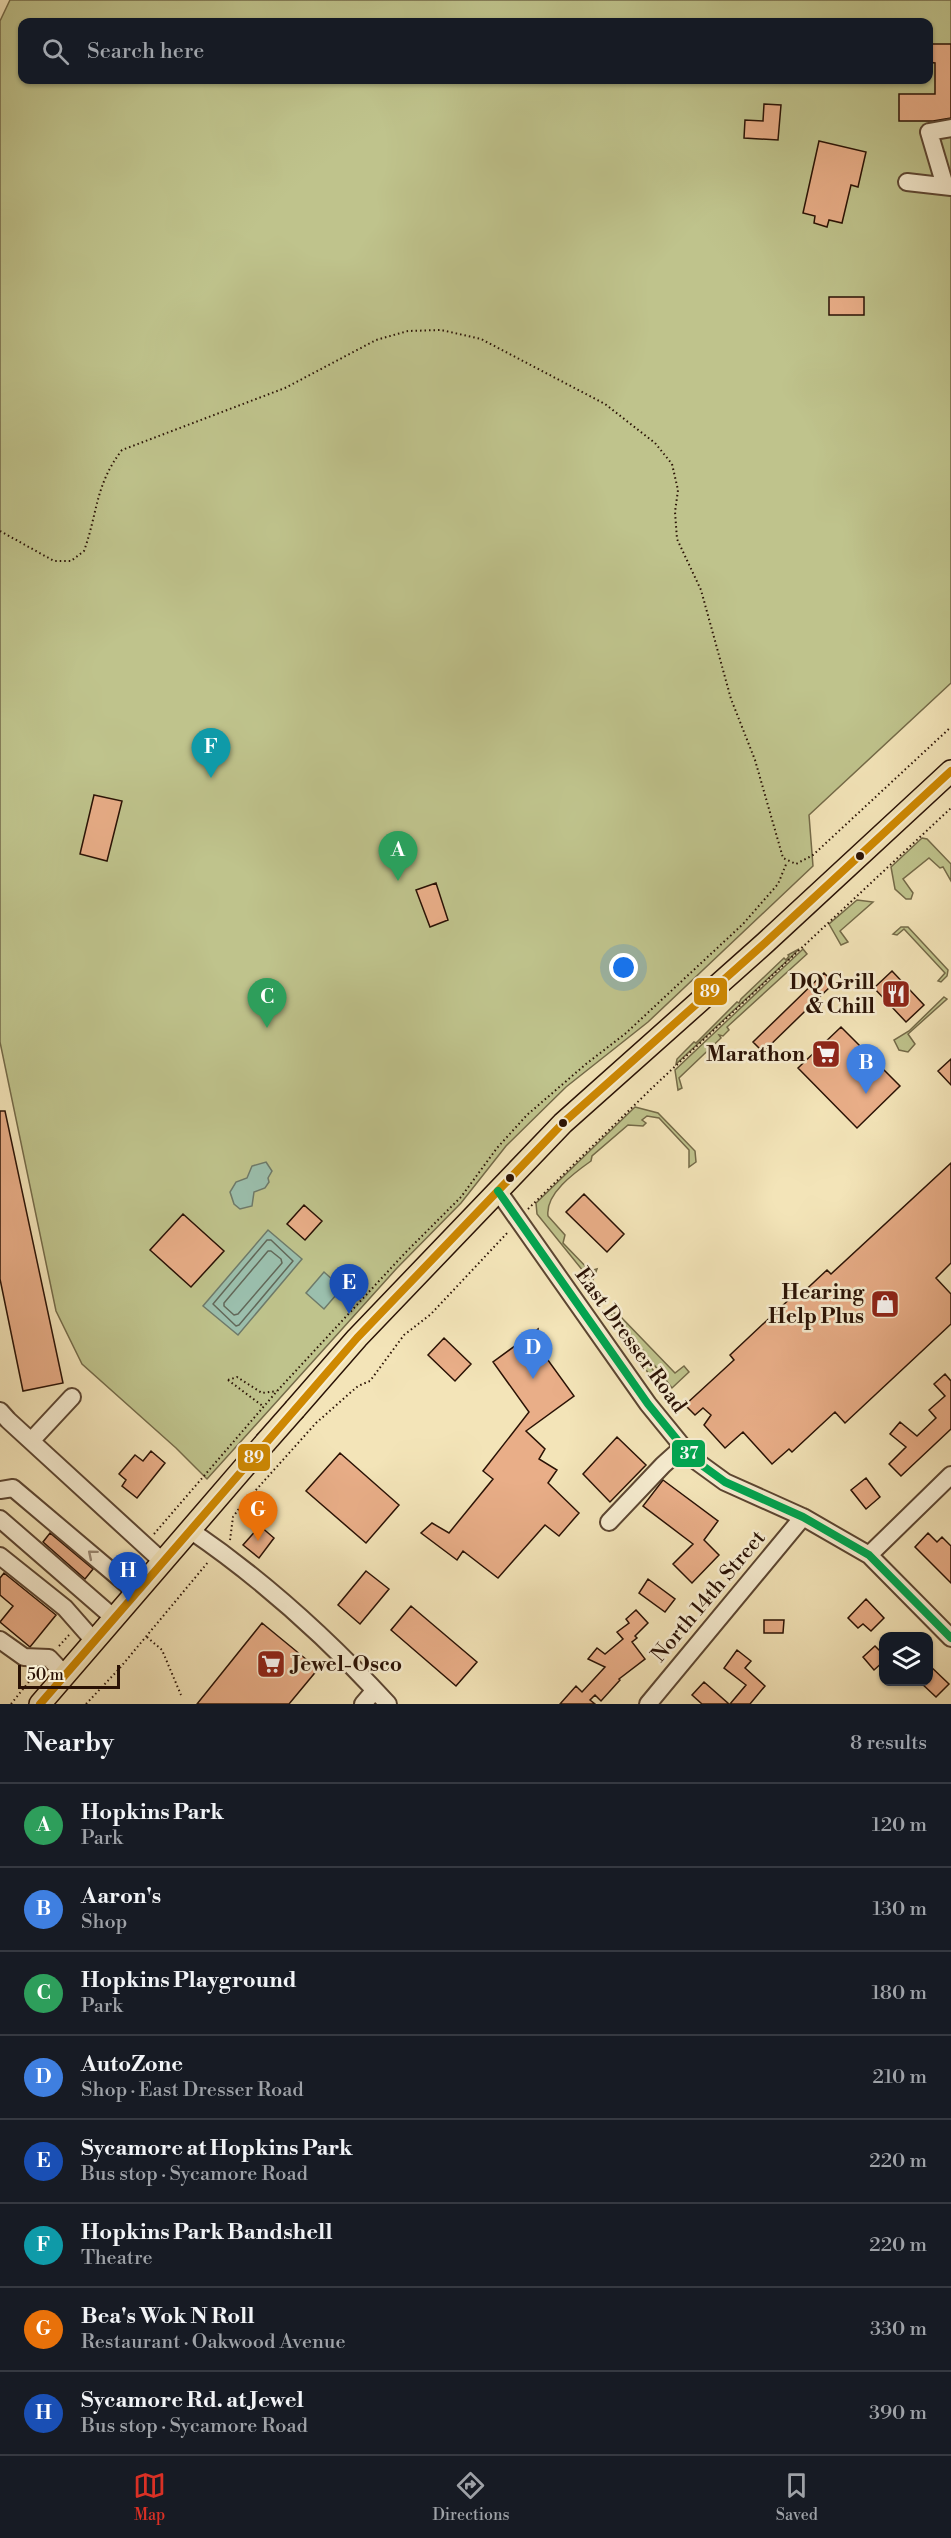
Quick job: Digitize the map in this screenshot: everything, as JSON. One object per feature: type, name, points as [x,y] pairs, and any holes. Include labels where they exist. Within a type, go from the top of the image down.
[{"type":"main road","points":[[40,1704],[357,1338],[579,1108],[765,943],[951,771]]},
{"type":"street","points":[[907,182],[948,187],[928,132],[951,128]]},
{"type":"street","name":"East Dresser Road","points":[[498,1191],[648,1404],[683,1447],[707,1470],[725,1482],[803,1517],[869,1555],[951,1638]]},
{"type":"street","points":[[31,1441],[72,1397]]},
{"type":"street","points":[[0,1411],[163,1562]]},
{"type":"street","points":[[609,1522],[683,1447]]},
{"type":"street","points":[[869,1555],[951,1475]]},
{"type":"street","points":[[0,1490],[13,1488],[136,1592]]},
{"type":"street","name":"North 14th Street","points":[[648,1704],[803,1517]]},
{"type":"street","points":[[0,1519],[114,1618]]},
{"type":"street","points":[[190,1530],[219,1550],[277,1599],[388,1704]]},
{"type":"street","points":[[0,1556],[65,1608],[94,1641]]},
{"type":"street","points":[[0,1640],[24,1657],[49,1658],[65,1675]]},
{"type":"street","points":[[363,1704],[375,1690]]},
{"type":"path","points":[[0,531],[54,561],[70,561],[84,551],[100,487],[109,467],[122,450],[285,388],[376,340],[408,331],[441,330],[481,339],[604,404],[655,443],[672,464],[678,490],[675,512],[677,539],[701,590],[731,699],[755,760],[783,858],[787,862],[796,864],[813,855],[951,727]]},
{"type":"path","points":[[86,1704],[219,1550],[232,1538],[233,1517],[238,1510],[315,1423],[358,1386],[370,1381],[404,1335],[431,1314],[532,1204],[614,1124],[951,808]]},
{"type":"path","points":[[264,1407],[228,1380],[237,1377],[262,1394],[275,1392],[282,1387],[389,1269],[461,1197],[497,1148],[527,1115],[625,1034],[743,924],[778,884],[787,862]]},
{"type":"path","points":[[147,1636],[162,1650],[181,1695]]},
{"type":"green space","points":[[10,0],[951,0],[951,683],[809,815],[813,866],[648,1022],[566,1087],[506,1146],[461,1203],[397,1268],[207,1479],[176,1448],[82,1364],[56,1311],[0,1042],[0,21]]},
{"type":"green space","points":[[922,838],[927,839],[951,864],[951,881],[943,867],[940,868],[929,858],[903,879],[913,893],[911,899],[906,899],[895,889],[891,867]]},
{"type":"green space","points":[[857,900],[873,902],[840,931],[848,942],[841,945],[829,924]]},
{"type":"green space","points":[[901,927],[908,927],[948,970],[947,976],[941,982],[938,981],[945,973],[904,929],[897,935],[893,934]]},
{"type":"green space","points":[[799,949],[676,1064],[677,1059],[694,1042],[696,1043],[737,1002],[739,1003],[784,958],[786,960],[788,955]]},
{"type":"green space","points":[[803,949],[807,954],[727,1027],[729,1030],[723,1036],[719,1035],[721,1038],[679,1078],[682,1088],[678,1090],[675,1070]]},
{"type":"green space","points":[[944,997],[947,999],[908,1034],[915,1044],[908,1052],[899,1050],[894,1040],[909,1031]]},
{"type":"green space","points":[[635,1107],[658,1113],[695,1151],[696,1162],[689,1167],[689,1150],[659,1118],[647,1116],[642,1120],[646,1123],[643,1126],[628,1125],[562,1185],[551,1200],[548,1216],[565,1235],[563,1243],[590,1271],[597,1269],[592,1282],[537,1214],[536,1203]]},
{"type":"green space","points":[[609,1311],[668,1390],[660,1389],[605,1314]]},
{"type":"green space","points":[[614,1313],[618,1314],[675,1373],[684,1366],[689,1372],[672,1388]]},
{"type":"water","points":[[266,1162],[272,1171],[268,1178],[269,1182],[265,1188],[254,1192],[252,1206],[240,1209],[234,1204],[230,1192],[236,1182],[247,1178],[252,1166]]},
{"type":"water","points":[[268,1230],[302,1259],[238,1335],[203,1306]]},
{"type":"water","points":[[324,1272],[342,1288],[324,1309],[306,1293]]},
{"type":"building","points":[[933,44],[951,44],[951,118],[933,121],[899,121],[899,94],[935,94],[935,63],[933,63]]},
{"type":"building","points":[[764,104],[781,105],[778,140],[744,138],[745,120],[763,121]]},
{"type":"building","points":[[819,141],[866,152],[858,187],[851,185],[842,223],[829,220],[827,227],[814,223],[815,216],[803,213]]},
{"type":"building","points":[[829,297],[864,297],[864,315],[829,315]]},
{"type":"building","points":[[94,795],[122,801],[107,861],[80,854]]},
{"type":"building","points":[[436,883],[448,920],[430,927],[416,890]]},
{"type":"building","name":"DQ Grill & Chill","points":[[892,971],[924,1005],[906,1022],[874,988]]},
{"type":"building","name":"Marathon","points":[[824,973],[834,983],[763,1052],[753,1042]]},
{"type":"building","points":[[841,1027],[900,1086],[857,1128],[798,1068]]},
{"type":"building","points":[[951,1059],[951,1085],[938,1071]]},
{"type":"building","points":[[0,1111],[5,1111],[63,1383],[23,1391],[0,1279]]},
{"type":"building","points":[[951,1163],[951,1263],[936,1278],[951,1294],[951,1324],[845,1423],[835,1412],[792,1452],[789,1449],[772,1464],[743,1432],[725,1448],[704,1425],[711,1415],[703,1408],[695,1415],[685,1405],[734,1360],[730,1355],[796,1293],[798,1297],[827,1270],[831,1274]]},
{"type":"building","points":[[584,1194],[624,1234],[607,1252],[566,1212]]},
{"type":"building","points":[[304,1205],[322,1221],[305,1240],[287,1224]]},
{"type":"building","points":[[183,1214],[224,1251],[191,1287],[150,1250]]},
{"type":"building","points":[[538,1329],[537,1345],[574,1396],[526,1431],[545,1449],[539,1459],[557,1470],[548,1483],[579,1513],[559,1536],[545,1525],[498,1578],[463,1551],[457,1560],[421,1533],[432,1523],[449,1533],[493,1479],[483,1471],[529,1412],[493,1362]]},
{"type":"building","points":[[444,1338],[471,1364],[455,1381],[428,1355]]},
{"type":"building","points":[[945,1374],[951,1381],[951,1429],[901,1476],[889,1464],[906,1447],[890,1434],[900,1422],[917,1436],[936,1418],[929,1410],[945,1396],[934,1384]]},
{"type":"building","points":[[617,1437],[646,1465],[610,1502],[583,1474]]},
{"type":"building","points":[[151,1451],[165,1463],[137,1498],[122,1486],[126,1480],[119,1474],[135,1455],[143,1461]]},
{"type":"building","points":[[340,1453],[399,1505],[366,1543],[306,1491]]},
{"type":"building","points":[[866,1478],[880,1497],[866,1509],[851,1490]]},
{"type":"building","points":[[663,1480],[718,1521],[704,1540],[719,1555],[692,1583],[673,1564],[693,1544],[643,1506]]},
{"type":"building","points":[[260,1526],[274,1538],[259,1558],[243,1545]]},
{"type":"building","points":[[50,1533],[93,1569],[85,1579],[43,1542]]},
{"type":"building","points":[[928,1533],[937,1542],[942,1537],[951,1546],[951,1583],[915,1547]]},
{"type":"building","points":[[366,1571],[389,1589],[360,1624],[338,1605]]},
{"type":"building","points":[[4,1573],[56,1615],[30,1647],[0,1622],[13,1606],[0,1595],[0,1578]]},
{"type":"building","points":[[648,1579],[675,1599],[665,1612],[639,1593]]},
{"type":"building","points":[[866,1599],[884,1618],[871,1631],[863,1624],[858,1628],[848,1618]]},
{"type":"building","points":[[411,1606],[477,1662],[456,1686],[391,1630]]},
{"type":"building","points":[[636,1610],[648,1623],[632,1642],[645,1659],[619,1679],[601,1701],[595,1695],[590,1700],[595,1704],[560,1704],[576,1686],[582,1692],[605,1667],[588,1659],[597,1648],[605,1654],[623,1639],[617,1632],[629,1623],[626,1619]]},
{"type":"building","points":[[764,1620],[784,1620],[783,1633],[764,1633]]},
{"type":"building","name":"Jewel-Osco","points":[[262,1623],[318,1669],[289,1704],[197,1704]]},
{"type":"building","points":[[875,1646],[879,1650],[879,1666],[874,1670],[863,1657]]},
{"type":"building","points":[[737,1650],[751,1661],[745,1668],[765,1686],[750,1704],[730,1704],[746,1685],[724,1668]]},
{"type":"building","points":[[933,1669],[949,1684],[936,1697],[924,1686],[933,1686]]},
{"type":"building","points":[[704,1682],[729,1704],[702,1704],[692,1695]]},
{"type":"transit line","name":"89","points":[[40,1704],[357,1338],[563,1123],[765,943],[951,771]]},
{"type":"transit line","name":"37","points":[[498,1191],[648,1404],[692,1458],[725,1482],[803,1517],[869,1555],[951,1638]]},
{"type":"place","name":"Hopkins Park Bandshell","points":[[211,778]]},
{"type":"place","name":"Hopkins Park","points":[[398,881]]},
{"type":"place","name":"DQ Grill & Chill","points":[[896,994]]},
{"type":"place","name":"Hopkins Playground","points":[[267,1028]]},
{"type":"place","name":"Marathon","points":[[826,1054]]},
{"type":"place","name":"Aaron's","points":[[866,1094]]},
{"type":"place","name":"Hearing Help Plus","points":[[885,1304]]},
{"type":"place","name":"Sycamore at Hopkins Park","points":[[349,1314]]},
{"type":"place","name":"AutoZone","points":[[533,1379]]},
{"type":"place","name":"Bea's Wok N Roll","points":[[258,1541]]},
{"type":"place","name":"Sycamore Rd. at Jewel","points":[[128,1602]]},
{"type":"place","name":"Jewel-Osco","points":[[271,1664]]}]
